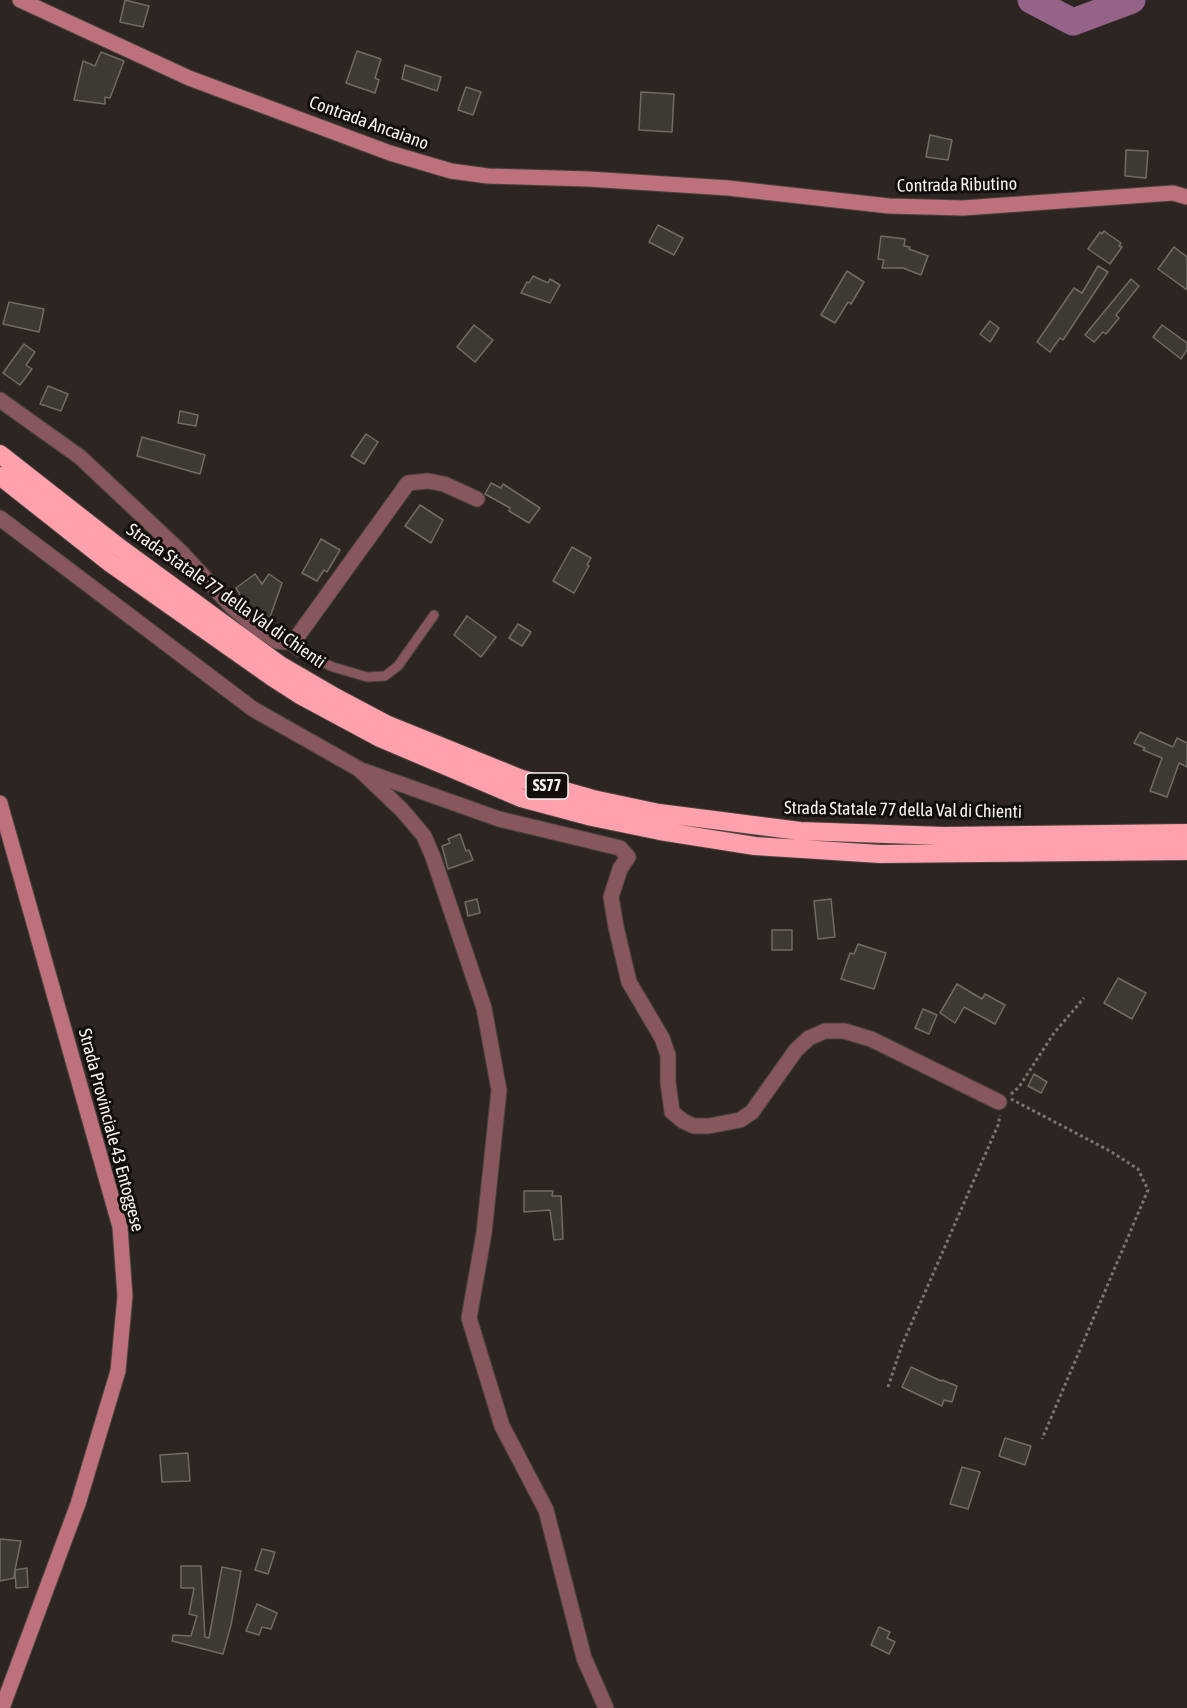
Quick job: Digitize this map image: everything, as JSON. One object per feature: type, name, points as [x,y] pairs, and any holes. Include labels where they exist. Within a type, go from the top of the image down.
[{"type":"highway","name":"Strada Statale 77 della Val di Chienti","points":[[0,454],[120,548],[280,665],[386,724],[522,779],[592,799],[659,813],[801,831],[944,836],[1187,833]]},
{"type":"highway","name":"SS77","points":[[0,476],[110,563],[272,677],[380,738],[521,798],[592,817],[660,831],[755,846],[880,854],[1187,851]]},
{"type":"street","name":"Contrada Ancaiano","points":[[20,0],[189,78],[422,164],[488,176],[588,179],[728,188]]},
{"type":"street","name":"Contrada Ributino","points":[[728,188],[889,206],[953,208],[1173,193],[1187,197]]},
{"type":"street","points":[[0,400],[80,457],[182,553],[230,605],[276,641],[286,642],[297,637],[408,483],[428,481],[444,484],[477,499]]},
{"type":"street","points":[[0,518],[253,710],[359,769],[499,819],[620,848],[628,857],[620,869],[612,891],[615,927],[629,982],[662,1038],[668,1055],[668,1082],[672,1112],[682,1121],[694,1126],[710,1126],[740,1120],[752,1112],[796,1050],[809,1038],[825,1030],[844,1031],[871,1039],[999,1102]]},
{"type":"street","points":[[359,769],[402,810],[424,836],[484,1008],[499,1090],[484,1233],[469,1318],[502,1426],[546,1510],[584,1658],[606,1708]]},
{"type":"street","name":"Strada Provinciale 43 Entoggese","points":[[0,803],[120,1227],[125,1296],[118,1371],[78,1504],[2,1708]]},
{"type":"lane","points":[[286,642],[297,651],[333,667],[367,677],[386,676],[398,666],[434,615]]},
{"type":"path","points":[[1042,1440],[1148,1190],[1138,1169],[1120,1157],[1007,1097],[1018,1087],[1054,1033],[1084,998]]},
{"type":"path","points":[[888,1387],[902,1345],[998,1125],[1001,1114],[999,1102]]},
{"type":"building","points":[[125,0],[149,6],[143,27],[120,22]]},
{"type":"building","points":[[357,51],[381,59],[375,78],[379,80],[375,93],[346,83]]},
{"type":"building","points":[[101,52],[124,61],[110,98],[105,97],[105,104],[74,100],[83,61],[95,66]]},
{"type":"building","points":[[405,65],[441,77],[437,91],[402,79]]},
{"type":"building","points":[[466,87],[481,92],[473,115],[458,110]]},
{"type":"building","points":[[641,92],[674,94],[672,132],[639,130]]},
{"type":"building","points":[[930,135],[952,140],[948,160],[926,157]]},
{"type":"building","points":[[1126,150],[1148,151],[1146,178],[1125,176]]},
{"type":"building","points":[[658,225],[683,238],[674,255],[649,242]]},
{"type":"building","points":[[1104,231],[1121,243],[1119,246],[1122,247],[1110,264],[1088,249],[1100,232],[1102,234]]},
{"type":"building","points":[[881,236],[905,239],[904,246],[928,256],[921,275],[903,268],[882,268],[884,260],[878,259]]},
{"type":"building","points":[[1174,247],[1187,257],[1187,290],[1158,269]]},
{"type":"building","points":[[1098,266],[1108,272],[1063,340],[1060,338],[1050,352],[1037,342],[1074,288],[1082,293]]},
{"type":"building","points":[[847,271],[864,282],[851,304],[848,302],[835,323],[821,315]]},
{"type":"building","points":[[533,276],[548,283],[550,279],[560,285],[550,303],[521,293]]},
{"type":"building","points":[[1131,279],[1139,286],[1116,315],[1119,318],[1106,334],[1103,332],[1094,342],[1085,335]]},
{"type":"building","points":[[9,302],[44,309],[39,332],[3,324]]},
{"type":"building","points":[[990,321],[999,328],[990,342],[980,334]]},
{"type":"building","points":[[474,325],[493,340],[475,362],[457,347]]},
{"type":"building","points":[[1162,325],[1187,343],[1187,350],[1181,359],[1153,337]]},
{"type":"building","points":[[24,344],[35,352],[26,365],[32,369],[20,385],[3,373]]},
{"type":"building","points":[[48,386],[68,394],[61,411],[40,404]]},
{"type":"building","points":[[180,411],[198,415],[196,426],[178,423]]},
{"type":"building","points":[[366,434],[378,442],[364,464],[351,456]]},
{"type":"building","points":[[142,437],[205,455],[200,474],[137,456]]},
{"type":"building","points":[[491,483],[501,488],[503,484],[540,508],[529,523],[509,511],[510,508],[485,494]]},
{"type":"building","points":[[420,505],[443,520],[431,543],[405,526]]},
{"type":"building","points":[[321,539],[340,550],[327,572],[324,570],[317,581],[302,573]]},
{"type":"building","points":[[572,547],[591,558],[574,593],[553,581]]},
{"type":"building","points":[[255,574],[262,584],[269,574],[282,583],[268,623],[248,608],[236,588]]},
{"type":"building","points":[[467,616],[496,637],[481,657],[454,635]]},
{"type":"building","points":[[518,624],[531,632],[522,646],[509,638]]},
{"type":"building","points":[[1140,732],[1173,747],[1177,738],[1187,743],[1187,767],[1179,763],[1167,797],[1150,791],[1162,758],[1143,750],[1145,748],[1134,743]]},
{"type":"building","points":[[460,834],[466,851],[469,850],[473,860],[448,869],[442,846],[450,843],[448,839]]},
{"type":"building","points":[[477,899],[480,913],[468,916],[465,902]]},
{"type":"building","points":[[831,899],[835,937],[818,939],[814,901]]},
{"type":"building","points":[[772,930],[792,930],[792,950],[772,950]]},
{"type":"building","points":[[858,944],[886,953],[874,989],[841,979],[850,953],[854,954]]},
{"type":"building","points":[[1118,978],[1146,993],[1132,1019],[1104,1003]]},
{"type":"building","points":[[957,984],[982,999],[985,994],[1005,1005],[995,1024],[964,1007],[955,1023],[940,1013]]},
{"type":"building","points":[[923,1009],[937,1015],[929,1034],[915,1028]]},
{"type":"building","points":[[1034,1074],[1047,1082],[1041,1093],[1028,1086]]},
{"type":"building","points":[[524,1191],[553,1191],[552,1196],[561,1196],[563,1239],[554,1240],[550,1210],[524,1212]]},
{"type":"building","points":[[911,1367],[957,1386],[952,1402],[944,1400],[942,1406],[902,1387]]},
{"type":"building","points":[[1005,1438],[1031,1446],[1025,1465],[999,1456]]},
{"type":"building","points":[[188,1453],[190,1481],[162,1482],[160,1455]]},
{"type":"building","points":[[962,1467],[980,1472],[968,1509],[950,1504]]},
{"type":"building","points":[[0,1539],[21,1541],[14,1578],[0,1581]]},
{"type":"building","points":[[262,1549],[275,1552],[268,1574],[255,1570]]},
{"type":"building","points":[[181,1566],[201,1566],[205,1637],[209,1638],[222,1567],[241,1571],[223,1654],[172,1641],[173,1635],[191,1636],[197,1616],[189,1614],[194,1588],[181,1588]]},
{"type":"building","points":[[27,1568],[28,1587],[16,1588],[15,1570]]},
{"type":"building","points":[[257,1604],[277,1613],[271,1629],[262,1627],[259,1635],[246,1631]]},
{"type":"building","points":[[879,1627],[890,1632],[887,1638],[895,1642],[889,1654],[871,1645]]},
{"type":"waterway","points":[[1031,0],[1073,22],[1132,0]]}]
